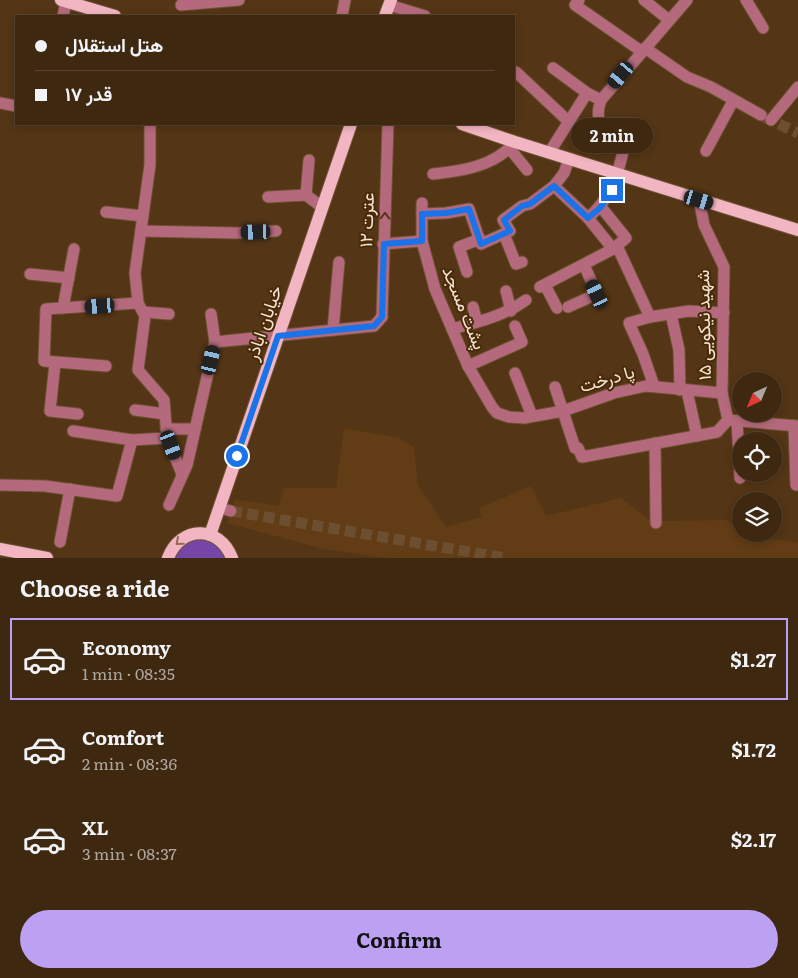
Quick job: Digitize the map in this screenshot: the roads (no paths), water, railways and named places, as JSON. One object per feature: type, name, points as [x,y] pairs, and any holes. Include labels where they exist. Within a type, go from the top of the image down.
[{"type":"main road","points":[[70,1],[111,15]]},
{"type":"main road","name":"خیابان اباذر","points":[[210,534],[220,511],[351,125]]},
{"type":"main road","points":[[464,125],[512,146],[549,153],[797,229]]},
{"type":"main road","points":[[168,558],[172,549],[179,541],[188,535],[199,533],[210,534],[219,539],[227,547],[232,558]]},
{"type":"main road","points":[[0,549],[47,558]]},
{"type":"street","points":[[181,7],[209,1],[239,0]]},
{"type":"street","points":[[342,15],[345,0]]},
{"type":"street","points":[[644,0],[669,20]]},
{"type":"street","points":[[588,218],[601,207],[612,190],[618,174],[626,139],[605,128],[600,123],[598,112],[601,100],[687,0]]},
{"type":"street","points":[[746,0],[763,28]]},
{"type":"street","points":[[63,15],[70,1]]},
{"type":"street","points":[[577,2],[643,49],[666,62],[684,82],[710,87],[766,118],[798,87]]},
{"type":"street","points":[[388,7],[421,15]]},
{"type":"street","points":[[659,73],[666,62]]},
{"type":"street","points":[[553,68],[587,93],[601,100]]},
{"type":"street","points":[[516,72],[568,121]]},
{"type":"street","points":[[549,153],[587,93]]},
{"type":"street","points":[[706,151],[733,101]]},
{"type":"street","points":[[0,103],[15,106]]},
{"type":"street","points":[[150,125],[150,165],[135,273],[140,308],[145,316],[138,370],[164,400],[167,433],[182,474]]},
{"type":"street","name":"عترت ۱۲","points":[[382,317],[388,125]]},
{"type":"street","points":[[433,174],[473,168],[495,159],[512,146],[527,170]]},
{"type":"street","points":[[467,272],[459,247],[480,239],[481,244],[510,231],[504,220],[554,186],[564,173],[569,159]]},
{"type":"street","points":[[306,195],[310,160]]},
{"type":"street","points":[[554,186],[588,218],[615,248],[650,317]]},
{"type":"street","points":[[268,197],[306,195],[322,207]]},
{"type":"street","name":"شهید نیکویی ۱۵","points":[[699,200],[704,226],[724,267],[722,394],[732,420]]},
{"type":"street","points":[[584,265],[597,294],[562,308],[543,286],[615,248],[626,238],[601,207]]},
{"type":"street","name":"پشت مسجد","points":[[480,239],[469,209],[446,213],[422,208],[422,241],[435,289],[468,366],[492,407],[503,415]]},
{"type":"street","points":[[106,212],[143,216]]},
{"type":"street","points":[[141,231],[237,233],[276,231]]},
{"type":"street","points":[[504,234],[516,264],[522,262]]},
{"type":"street","points":[[384,244],[422,241]]},
{"type":"street","points":[[63,308],[74,249]]},
{"type":"street","points":[[333,330],[339,262]]},
{"type":"street","points":[[30,274],[52,282],[69,278]]},
{"type":"street","points":[[506,291],[511,311]]},
{"type":"street","points":[[452,329],[511,311],[526,300]]},
{"type":"street","points":[[473,307],[477,322]]},
{"type":"street","points":[[106,366],[44,361],[46,309],[140,308],[168,314]]},
{"type":"street","points":[[654,386],[643,354],[629,323],[650,317],[689,311],[724,313]]},
{"type":"street","points":[[169,505],[187,464],[215,342],[211,314]]},
{"type":"street","points":[[671,314],[679,350],[683,391],[697,436]]},
{"type":"street","points":[[215,342],[374,326],[382,317],[394,319]]},
{"type":"street","points":[[468,366],[522,342],[515,326]]},
{"type":"street","points":[[55,363],[50,411],[78,414]]},
{"type":"street","points":[[515,373],[532,416]]},
{"type":"street","name":"پا درخت","points":[[503,415],[517,418],[563,411],[614,393],[646,386],[722,394]]},
{"type":"street","points":[[555,387],[575,448],[578,448],[582,457],[717,432],[732,420]]},
{"type":"street","points":[[135,410],[165,414]]},
{"type":"street","points":[[753,422],[796,426],[796,485]]},
{"type":"street","points":[[73,431],[132,440],[195,429]]},
{"type":"street","points":[[0,486],[45,486],[117,496],[132,440]]},
{"type":"street","points":[[655,444],[656,523]]},
{"type":"street","points":[[60,542],[70,489]]},
{"type":"tunnel","points":[[764,117],[798,133]]},
{"type":"tunnel","points":[[231,511],[505,558]]}]
